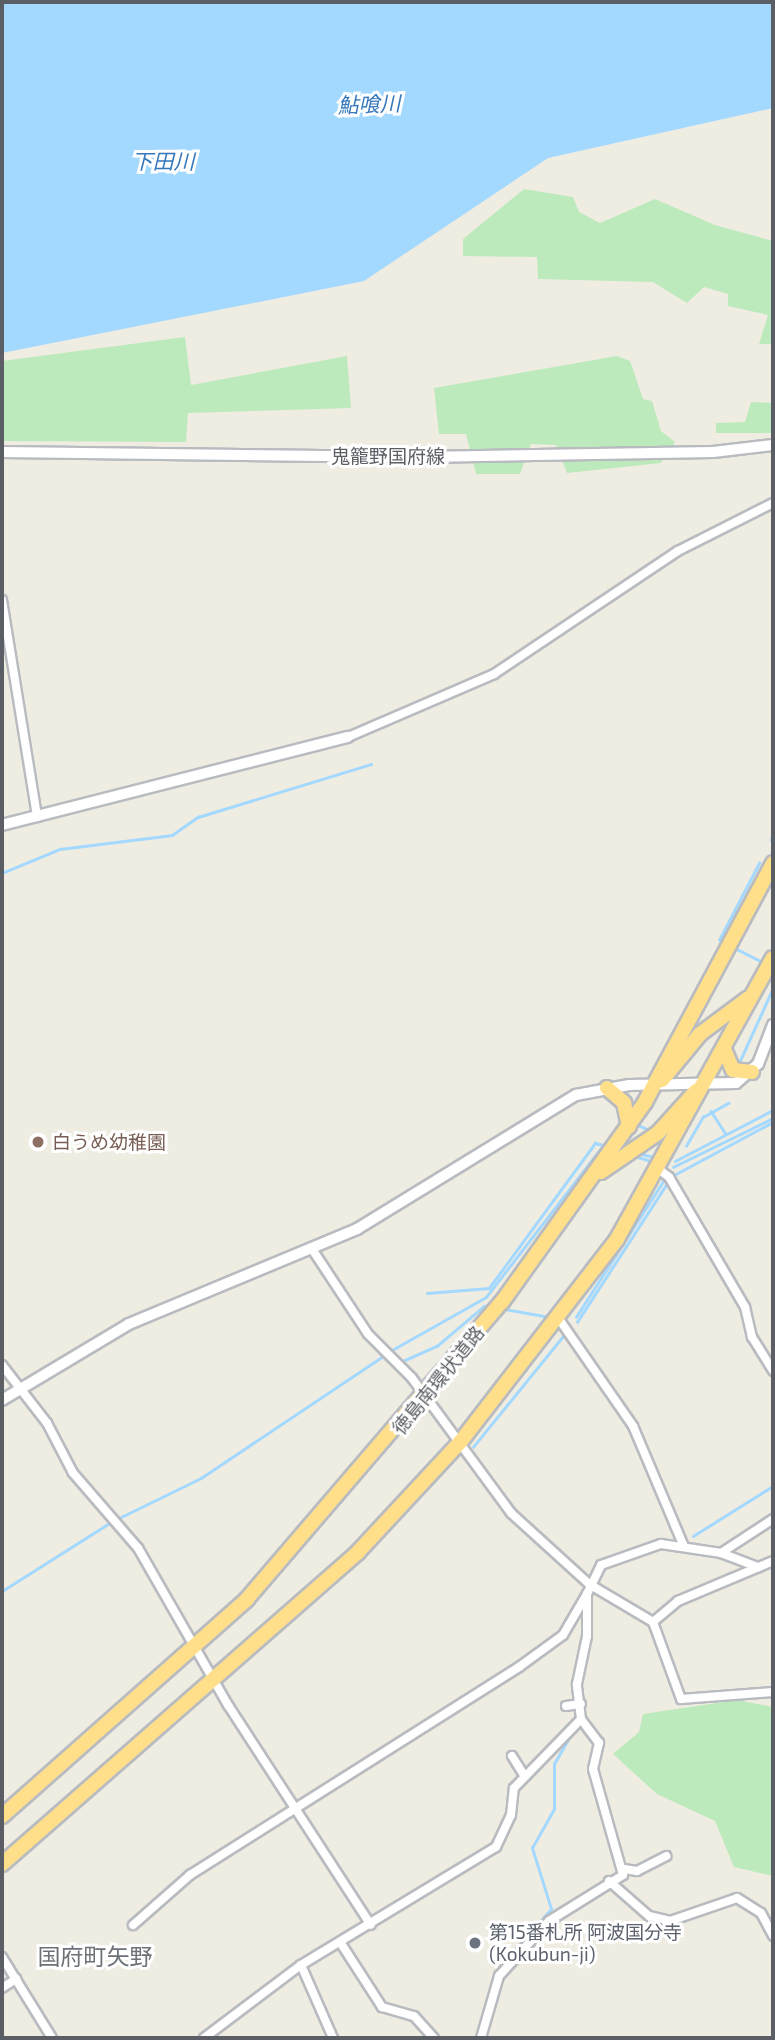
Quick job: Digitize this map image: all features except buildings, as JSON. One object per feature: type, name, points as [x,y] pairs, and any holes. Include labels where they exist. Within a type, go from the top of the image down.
[{"type":"highway","name":"徳島南環状道路","points":[[2,1816],[199,1645],[321,1519],[424,1396],[629,1126],[655,1085],[773,863]]},
{"type":"highway","points":[[2,1864],[358,1552],[461,1441],[559,1319],[657,1168],[773,958]]},
{"type":"highway","points":[[655,1085],[680,1065],[700,1034],[756,991]]},
{"type":"highway","points":[[724,1049],[733,1070],[752,1072]]},
{"type":"highway","points":[[591,1179],[658,1133],[703,1085]]},
{"type":"highway","points":[[607,1088],[624,1103],[629,1126]]},
{"type":"street","name":"鬼籠野国府線","points":[[2,452],[424,457],[713,452],[773,445]]},
{"type":"street","points":[[2,825],[348,737],[494,674],[678,551],[773,503]]},
{"type":"street","points":[[2,600],[37,817]]},
{"type":"street","points":[[2,1400],[130,1324],[357,1229],[576,1095],[607,1088],[736,1083],[752,1072],[773,1025]]},
{"type":"street","points":[[657,1168],[669,1177],[745,1307],[752,1337],[773,1371]]},
{"type":"street","points":[[312,1249],[388,1352],[461,1441],[511,1513],[589,1584],[653,1622],[681,1699],[773,1692]]},
{"type":"street","points":[[559,1319],[633,1426],[684,1546]]},
{"type":"street","points":[[2,1365],[113,1522],[138,1548],[199,1645],[213,1679],[371,1925]]},
{"type":"street","points":[[721,1553],[773,1519]]},
{"type":"street","points":[[624,1869],[593,1769],[598,1743],[581,1720],[589,1584],[601,1565],[648,1545],[684,1546],[721,1553],[758,1567]]},
{"type":"street","points":[[653,1622],[678,1601],[773,1561]]},
{"type":"street","points":[[132,1924],[190,1875],[563,1635],[587,1594]]},
{"type":"street","points":[[566,1706],[581,1704]]},
{"type":"street","points":[[204,2038],[301,1965],[342,1945],[488,1855],[524,1775],[581,1720]]},
{"type":"street","points":[[512,1756],[524,1775]]},
{"type":"street","points":[[481,2038],[499,1976],[548,1921],[624,1869],[637,1871],[666,1856]]},
{"type":"street","points":[[609,1881],[649,1916],[670,1921],[737,1898],[761,1913],[773,1914]]},
{"type":"street","points":[[761,1913],[773,1936]]},
{"type":"street","points":[[342,1945],[382,2007],[414,2016],[435,2038]]},
{"type":"street","points":[[2,1957],[52,2038]]},
{"type":"street","points":[[301,1965],[333,2038]]},
{"type":"street","points":[[2,1988],[16,1979]]},
{"type":"green space","points":[[524,189],[573,197],[579,212],[600,223],[655,199],[715,225],[773,241],[773,344],[759,344],[768,315],[728,306],[728,294],[704,287],[687,303],[653,282],[538,279],[537,257],[463,256],[463,239]]},
{"type":"green space","points":[[185,337],[191,385],[347,356],[351,408],[188,413],[186,442],[2,441],[2,361]]},
{"type":"green space","points":[[617,356],[630,361],[643,399],[652,401],[661,431],[675,442],[661,463],[567,473],[556,445],[531,444],[520,474],[476,474],[466,434],[439,434],[434,388]]},
{"type":"green space","points":[[751,402],[773,403],[773,433],[716,433],[716,423],[745,422]]},
{"type":"green space","points":[[737,1700],[773,1707],[773,1876],[734,1867],[715,1821],[657,1794],[613,1754],[639,1732],[643,1714]]},
{"type":"water","name":"下田川","points":[[2,2],[773,2],[773,108],[548,158],[364,281],[2,353]]},
{"type":"waterway","points":[[2,873],[60,849],[172,835],[198,817],[371,764]]},
{"type":"waterway","points":[[771,840],[773,834]]},
{"type":"waterway","points":[[719,940],[759,863]]},
{"type":"waterway","points":[[737,949],[763,962]]},
{"type":"waterway","points":[[738,1065],[773,988]]},
{"type":"waterway","points":[[686,1146],[703,1117],[728,1103]]},
{"type":"waterway","points":[[675,1161],[773,1110]]},
{"type":"waterway","points":[[711,1111],[726,1134]]},
{"type":"waterway","points":[[673,1167],[773,1118]]},
{"type":"waterway","points":[[674,1175],[773,1122]]},
{"type":"waterway","points":[[640,1126],[650,1130]]},
{"type":"waterway","points":[[427,1293],[489,1288],[595,1143],[603,1145]]},
{"type":"waterway","points":[[117,1519],[201,1478],[392,1350],[486,1297],[601,1148]]},
{"type":"waterway","points":[[637,1153],[654,1157]]},
{"type":"waterway","points":[[634,1156],[651,1161]]},
{"type":"waterway","points":[[576,1317],[664,1180]]},
{"type":"waterway","points":[[577,1322],[668,1182]]},
{"type":"waterway","points":[[403,1361],[437,1346],[484,1306]]},
{"type":"waterway","points":[[505,1309],[550,1317]]},
{"type":"waterway","points":[[473,1447],[564,1335]]},
{"type":"waterway","points":[[693,1536],[773,1486]]},
{"type":"waterway","points":[[2,1591],[111,1522]]},
{"type":"waterway","points":[[487,2006],[495,1973],[551,1909],[532,1848],[554,1809],[554,1764],[572,1733]]},
{"type":"place","name":"白うめ幼稚園","points":[[38,1142]]},
{"type":"place","name":"第15番札所 阿波国分寺 (Kokubun-ji)","points":[[475,1943]]},
{"type":"district","name":"国府町矢野","points":[[95,1956]]},
{"type":"water label","name":"鮎喰川","points":[[369,104]]}]
